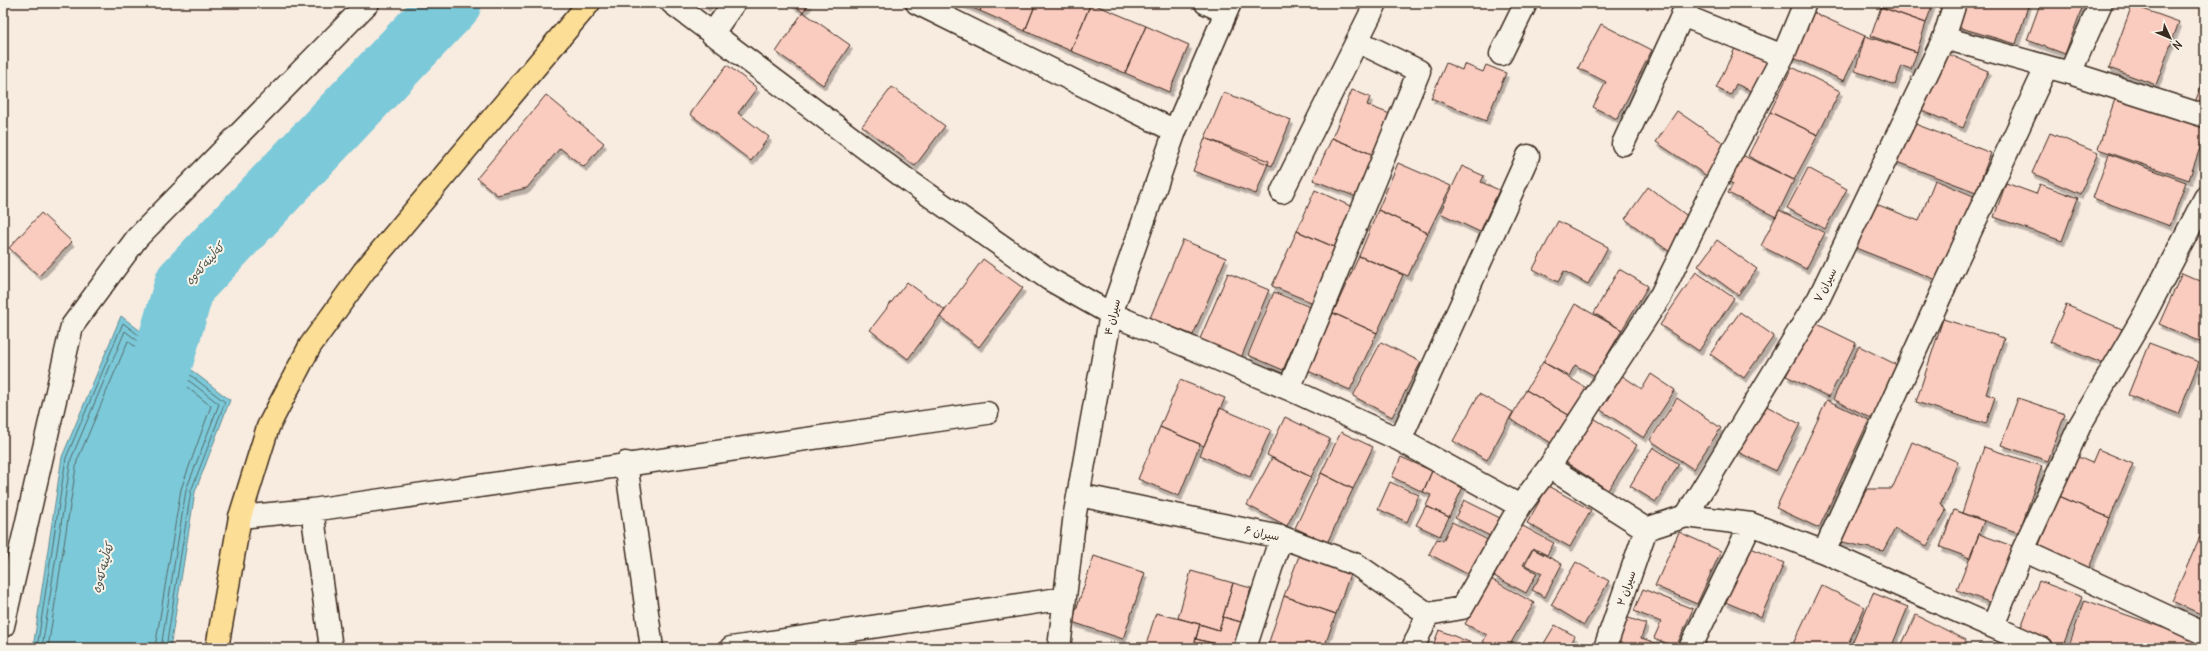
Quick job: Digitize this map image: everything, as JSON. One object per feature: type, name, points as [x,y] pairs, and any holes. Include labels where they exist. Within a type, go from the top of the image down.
[{"type":"main road","points":[[218,648],[240,517],[268,427],[310,346],[364,271],[589,3]]},
{"type":"street","points":[[3,626],[72,326],[137,238],[368,3]]},
{"type":"street","points":[[672,3],[906,179],[1049,279],[1111,314],[1289,389],[1400,440],[1520,506]]},
{"type":"street","points":[[712,34],[734,3]]},
{"type":"street","points":[[917,3],[1174,131]]},
{"type":"street","points":[[1206,3],[1228,8]]},
{"type":"street","points":[[1282,192],[1376,3]]},
{"type":"street","points":[[1501,54],[1526,3]]},
{"type":"street","points":[[1413,648],[1428,614],[1462,608],[1520,506],[1548,467],[1661,295],[1711,192],[1783,56],[1805,3]]},
{"type":"street","name":"سیران ۷","points":[[1686,516],[1819,298],[1944,38],[1955,3]]},
{"type":"street","points":[[2070,74],[2101,3]]},
{"type":"street","name":"سیران ۴","points":[[1059,648],[1079,494],[1111,314],[1174,131],[1228,8]]},
{"type":"street","points":[[1623,144],[1685,9],[1783,56]]},
{"type":"street","points":[[1944,38],[2070,74],[2205,116]]},
{"type":"street","points":[[1289,389],[1419,71],[1357,42]]},
{"type":"street","points":[[1824,552],[2046,68]]},
{"type":"street","points":[[1400,440],[1528,156]]},
{"type":"street","points":[[1993,626],[2023,550],[2080,424],[2146,312],[2205,198]]},
{"type":"street","points":[[240,517],[312,510],[987,413]]},
{"type":"street","points":[[626,464],[652,648]]},
{"type":"street","points":[[1548,467],[1646,529],[1686,516],[1752,524],[1824,552],[2041,648]]},
{"type":"street","name":"سیران ۶","points":[[1079,494],[1281,537],[1357,565],[1428,614]]},
{"type":"street","points":[[312,510],[331,648]]},
{"type":"street","points":[[1690,648],[1752,524]]},
{"type":"street","name":"سیران ۲","points":[[1605,648],[1646,529]]},
{"type":"street","points":[[1245,648],[1281,537]]},
{"type":"street","points":[[2023,550],[2205,634]]},
{"type":"street","points":[[731,648],[1065,598]]},
{"type":"water","points":[[121,316],[230,400],[195,492],[170,648],[33,648],[62,457]]},
{"type":"building","points":[[702,3],[710,3],[707,7]]},
{"type":"building","points":[[790,3],[810,3],[803,12]]},
{"type":"building","points":[[960,3],[983,3],[980,11]]},
{"type":"building","points":[[983,3],[1036,3],[1025,31],[980,11]]},
{"type":"building","points":[[1036,3],[1091,3],[1071,51],[1025,31]]},
{"type":"building","points":[[1091,3],[1146,26],[1125,73],[1071,51]]},
{"type":"building","points":[[1883,3],[1933,3],[1926,23],[1881,7]]},
{"type":"building","points":[[1961,3],[2029,3],[2016,44],[1954,26]]},
{"type":"building","points":[[2037,3],[2084,3],[2065,54],[2027,40],[2040,4]]},
{"type":"building","points":[[2132,5],[2179,22],[2156,85],[2109,68]]},
{"type":"building","points":[[1881,7],[1926,23],[1917,52],[1871,36]]},
{"type":"building","points":[[1806,9],[1865,36],[1844,81],[1785,54]]},
{"type":"building","points":[[803,12],[850,45],[823,85],[776,52]]},
{"type":"building","points":[[1601,24],[1652,50],[1617,119],[1593,107],[1606,82],[1578,68]]},
{"type":"building","points":[[1146,26],[1189,45],[1169,92],[1125,73]]},
{"type":"building","points":[[1865,36],[1917,52],[1911,69],[1902,66],[1895,85],[1855,71]]},
{"type":"building","points":[[1738,42],[1777,61],[1760,95],[1736,84],[1731,95],[1716,88]]},
{"type":"building","points":[[1946,53],[1988,71],[1963,128],[1921,110]]},
{"type":"building","points":[[1446,63],[1462,70],[1464,64],[1483,72],[1486,65],[1506,73],[1486,121],[1431,98]]},
{"type":"building","points":[[727,65],[757,88],[738,113],[769,137],[751,161],[690,114]]},
{"type":"building","points":[[1792,67],[1840,91],[1818,135],[1770,112]]},
{"type":"building","points":[[2205,77],[2205,106],[2195,102]]},
{"type":"building","points":[[892,87],[945,126],[915,166],[862,126]]},
{"type":"building","points":[[1352,90],[1370,97],[1367,105],[1395,116],[1379,157],[1332,138]]},
{"type":"building","points":[[1224,92],[1291,120],[1272,166],[1205,138]]},
{"type":"building","points":[[546,95],[604,143],[584,167],[560,148],[527,188],[497,195],[477,178]]},
{"type":"building","points":[[2116,96],[2205,126],[2205,133],[2189,180],[2098,149]]},
{"type":"building","points":[[1677,111],[1728,146],[1707,176],[1656,142]]},
{"type":"building","points":[[1770,112],[1818,135],[1794,180],[1748,156]]},
{"type":"building","points":[[1910,122],[1991,153],[1976,192],[1894,161]]},
{"type":"building","points":[[2050,133],[2098,153],[2080,194],[2032,173]]},
{"type":"building","points":[[1205,138],[1269,161],[1256,194],[1193,171]]},
{"type":"building","points":[[1332,138],[1379,157],[1362,199],[1313,180]]},
{"type":"building","points":[[1738,153],[1794,180],[1776,217],[1728,193],[1733,184],[1725,180]]},
{"type":"building","points":[[2109,154],[2186,182],[2170,226],[2093,198]]},
{"type":"building","points":[[1398,163],[1451,186],[1428,233],[1378,210]]},
{"type":"building","points":[[1462,166],[1484,176],[1481,182],[1499,190],[1480,232],[1440,213]]},
{"type":"building","points":[[1808,168],[1847,189],[1825,229],[1787,208]]},
{"type":"building","points":[[1935,180],[1976,197],[1942,282],[1853,247],[1871,202],[1919,221]]},
{"type":"building","points":[[2006,183],[2036,194],[2040,184],[2078,198],[2062,241],[1994,217]]},
{"type":"building","points":[[1648,187],[1693,220],[1670,252],[1625,219]]},
{"type":"building","points":[[1315,190],[1357,209],[1339,249],[1297,231]]},
{"type":"building","points":[[1378,210],[1428,233],[1408,276],[1359,256]]},
{"type":"building","points":[[1779,210],[1825,233],[1806,269],[1761,246]]},
{"type":"building","points":[[41,213],[72,242],[39,276],[9,248]]},
{"type":"building","points":[[1558,221],[1608,247],[1588,284],[1564,271],[1558,282],[1533,269]]},
{"type":"building","points":[[1297,231],[1339,249],[1316,304],[1272,286]]},
{"type":"building","points":[[1183,240],[1226,258],[1193,335],[1150,318]]},
{"type":"building","points":[[1717,240],[1757,269],[1738,295],[1698,266]]},
{"type":"building","points":[[1359,256],[1403,275],[1377,333],[1333,313]]},
{"type":"building","points":[[983,259],[1023,288],[979,347],[940,317]]},
{"type":"building","points":[[1619,269],[1648,286],[1622,330],[1594,313]]},
{"type":"building","points":[[1696,272],[1734,298],[1699,351],[1660,325]]},
{"type":"building","points":[[1228,273],[1269,290],[1241,358],[1199,341]]},
{"type":"building","points":[[2182,273],[2205,283],[2205,344],[2159,324]]},
{"type":"building","points":[[907,282],[945,310],[908,359],[870,330]]},
{"type":"building","points":[[1274,292],[1310,307],[1283,370],[1248,355]]},
{"type":"building","points":[[1575,304],[1622,330],[1595,376],[1575,365],[1569,376],[1543,362]]},
{"type":"building","points":[[2066,305],[2122,329],[2106,365],[2050,342]]},
{"type":"building","points":[[1740,312],[1774,336],[1744,378],[1710,354]]},
{"type":"building","points":[[1333,313],[1377,333],[1350,390],[1308,371]]},
{"type":"building","points":[[1943,319],[2004,338],[1986,394],[1995,397],[1986,424],[1916,402]]},
{"type":"building","points":[[1813,322],[1856,343],[1829,397],[1786,376]]},
{"type":"building","points":[[1381,342],[1421,362],[1392,417],[1353,396]]},
{"type":"building","points":[[2149,343],[2199,362],[2178,414],[2128,395]]},
{"type":"building","points":[[1859,346],[1901,367],[1875,420],[1833,399]]},
{"type":"building","points":[[1543,362],[1588,389],[1572,417],[1526,390]]},
{"type":"building","points":[[1651,374],[1675,390],[1644,438],[1599,409],[1621,375],[1642,389]]},
{"type":"building","points":[[1180,380],[1225,398],[1204,446],[1160,427]]},
{"type":"building","points":[[1526,390],[1572,417],[1555,445],[1510,419]]},
{"type":"building","points":[[1479,394],[1513,412],[1487,460],[1453,441]]},
{"type":"building","points":[[1677,398],[1721,428],[1693,469],[1650,440]]},
{"type":"building","points":[[2018,398],[2065,414],[2048,461],[2001,445]]},
{"type":"building","points":[[1827,400],[1869,420],[1819,528],[1776,508]]},
{"type":"building","points":[[1761,403],[1800,424],[1776,471],[1736,451]]},
{"type":"building","points":[[1220,408],[1271,430],[1250,477],[1200,455]]},
{"type":"building","points":[[1285,417],[1330,439],[1311,477],[1267,455]]},
{"type":"building","points":[[1592,417],[1637,445],[1608,490],[1564,461]]},
{"type":"building","points":[[1160,427],[1200,444],[1179,496],[1138,479]]},
{"type":"building","points":[[1341,432],[1373,447],[1353,489],[1321,473]]},
{"type":"building","points":[[1912,442],[1958,462],[1941,503],[1946,511],[1927,546],[1895,529],[1883,551],[1838,541],[1867,489],[1892,489]]},
{"type":"building","points":[[1653,447],[1679,464],[1656,502],[1630,486]]},
{"type":"building","points":[[1984,447],[2042,466],[2019,533],[1962,513]]},
{"type":"building","points":[[2098,449],[2133,464],[2110,518],[2059,496],[2076,456],[2092,463]]},
{"type":"building","points":[[1401,457],[1432,471],[1423,492],[1392,477]]},
{"type":"building","points":[[1272,458],[1311,477],[1287,526],[1247,505]]},
{"type":"building","points":[[1432,471],[1464,485],[1449,517],[1426,506],[1431,495],[1423,492]]},
{"type":"building","points":[[1321,473],[1353,489],[1327,543],[1295,528]]},
{"type":"building","points":[[1390,482],[1419,495],[1407,522],[1378,509]]},
{"type":"building","points":[[1548,486],[1591,510],[1570,547],[1527,523]]},
{"type":"building","points":[[2059,496],[2110,518],[2089,568],[2038,547]]},
{"type":"building","points":[[1464,500],[1500,518],[1490,536],[1455,518]]},
{"type":"building","points":[[1426,506],[1449,517],[1440,536],[1416,525]]},
{"type":"building","points":[[1954,510],[1984,521],[1970,558],[1940,547]]},
{"type":"building","points":[[1452,522],[1490,541],[1473,577],[1429,554],[1437,539],[1443,541]]},
{"type":"building","points":[[1521,525],[1554,543],[1547,555],[1533,548],[1523,565],[1537,573],[1526,593],[1494,576]]},
{"type":"building","points":[[2205,525],[2205,610],[2203,615],[2172,601]]},
{"type":"building","points":[[1679,532],[1721,551],[1697,604],[1655,586]]},
{"type":"building","points":[[1979,534],[2015,547],[1994,604],[1957,590]]},
{"type":"building","points":[[1749,547],[1784,563],[1761,617],[1725,602]]},
{"type":"building","points":[[1533,549],[1562,564],[1545,597],[1532,590],[1542,573],[1525,565]]},
{"type":"building","points":[[1094,556],[1145,573],[1123,639],[1072,622]]},
{"type":"building","points":[[1299,556],[1350,574],[1336,614],[1284,596]]},
{"type":"building","points":[[1576,562],[1609,581],[1584,625],[1551,605]]},
{"type":"building","points":[[1191,571],[1233,583],[1219,630],[1178,618]]},
{"type":"building","points":[[1491,579],[1534,603],[1508,648],[1494,648],[1483,642],[1487,635],[1465,624]]},
{"type":"building","points":[[2039,581],[2082,597],[2062,648],[2019,632]]},
{"type":"building","points":[[1233,583],[1251,588],[1241,622],[1223,617]]},
{"type":"building","points":[[1821,585],[1865,607],[1846,648],[1791,648]]},
{"type":"building","points":[[1643,589],[1693,609],[1676,647],[1654,638],[1661,622],[1634,611]]},
{"type":"building","points":[[1873,593],[1908,607],[1891,648],[1850,648]]},
{"type":"building","points":[[1284,596],[1336,614],[1324,648],[1267,648]]},
{"type":"building","points":[[2085,600],[2197,640],[2194,648],[2068,648]]},
{"type":"building","points":[[1156,613],[1200,624],[1193,648],[1145,648]]},
{"type":"building","points":[[1916,615],[1966,640],[1962,648],[1900,648]]},
{"type":"building","points":[[1623,616],[1646,624],[1641,638],[1671,648],[1612,648]]},
{"type":"building","points":[[1223,617],[1241,622],[1234,648],[1196,639],[1200,624],[1219,630]]},
{"type":"building","points":[[1555,625],[1575,636],[1569,648],[1534,648],[1537,642],[1543,645]]},
{"type":"building","points":[[1439,630],[1484,648],[1432,648]]},
{"type":"building","points":[[1196,639],[1229,648],[1193,648]]},
{"type":"building","points":[[1979,644],[1987,648],[1977,648]]},
{"type":"waterway","name":"کەڵینەکەوە","points":[[142,432],[185,284],[451,3]]}]
